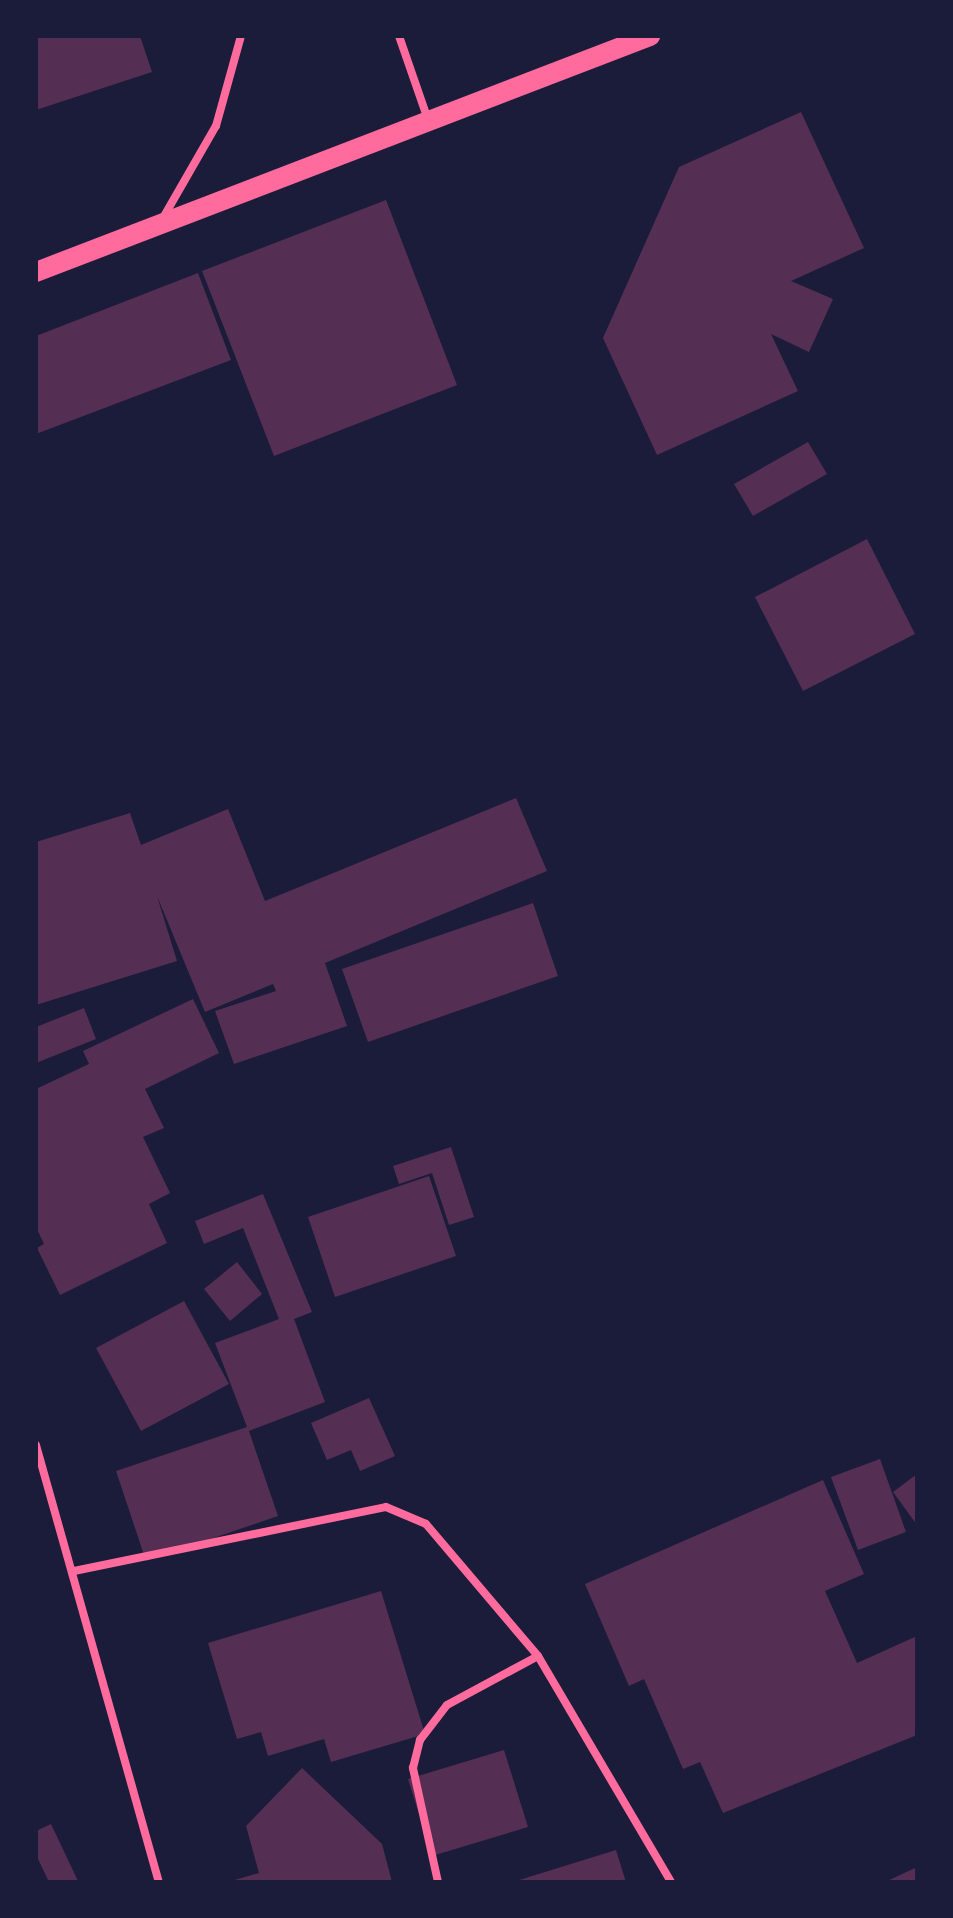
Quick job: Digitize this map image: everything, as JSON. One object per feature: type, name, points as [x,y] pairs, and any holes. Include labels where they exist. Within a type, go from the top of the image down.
[{"type":"main road","points":[[36,272],[427,117],[650,36]]},
{"type":"street","points":[[160,224],[216,126],[241,36]]},
{"type":"street","points":[[399,36],[427,117]]},
{"type":"street","points":[[36,1445],[74,1571],[159,1882]]},
{"type":"street","points":[[74,1571],[386,1507],[426,1524],[538,1656],[671,1882]]},
{"type":"street","points":[[438,1882],[413,1768],[420,1740],[447,1705],[538,1656]]},
{"type":"building","points":[[36,36],[140,36],[152,72],[36,110]]},
{"type":"building","points":[[801,112],[864,248],[791,281],[833,299],[809,352],[771,334],[798,391],[657,455],[603,338],[679,167]]},
{"type":"building","points":[[386,200],[457,385],[274,456],[202,271]]},
{"type":"building","points":[[198,273],[231,360],[36,434],[36,336]]},
{"type":"building","points":[[808,442],[827,474],[753,516],[734,484]]},
{"type":"building","points":[[867,539],[915,634],[803,691],[755,597]]},
{"type":"building","points":[[516,798],[547,871],[325,963],[347,1026],[234,1064],[215,1011],[276,991],[273,984],[205,1012],[157,896],[177,961],[36,1005],[36,842],[130,813],[141,845],[228,809],[265,901]]},
{"type":"building","points":[[533,903],[558,976],[368,1042],[342,969]]},
{"type":"building","points":[[193,999],[219,1053],[145,1089],[164,1128],[143,1137],[170,1193],[149,1204],[167,1243],[60,1295],[37,1248],[44,1244],[36,1227],[36,1089],[89,1064],[83,1051]]},
{"type":"building","points":[[84,1008],[96,1039],[36,1063],[36,1027]]},
{"type":"building","points":[[451,1147],[474,1217],[449,1225],[432,1173],[399,1184],[393,1166]]},
{"type":"building","points":[[429,1176],[456,1256],[335,1297],[308,1217]]},
{"type":"building","points":[[263,1194],[312,1312],[294,1319],[325,1402],[249,1431],[278,1516],[146,1561],[116,1471],[247,1427],[215,1343],[279,1319],[243,1228],[204,1244],[195,1221]]},
{"type":"building","points":[[237,1262],[262,1294],[230,1321],[204,1289]]},
{"type":"building","points":[[184,1301],[229,1384],[141,1431],[96,1348]]},
{"type":"building","points":[[369,1398],[395,1456],[360,1471],[351,1450],[327,1460],[311,1423]]},
{"type":"building","points":[[880,1459],[906,1532],[858,1550],[831,1477]]},
{"type":"building","points":[[917,1474],[917,1525],[893,1492]]},
{"type":"building","points":[[823,1480],[864,1574],[825,1591],[857,1663],[917,1636],[917,1735],[723,1813],[700,1762],[683,1769],[644,1679],[629,1686],[585,1584]]},
{"type":"building","points":[[381,1591],[425,1734],[331,1762],[324,1739],[268,1756],[261,1732],[237,1739],[208,1643]]},
{"type":"building","points":[[504,1750],[528,1827],[432,1856],[408,1779]]},
{"type":"building","points":[[302,1768],[382,1844],[392,1882],[228,1882],[259,1873],[246,1826]]},
{"type":"building","points":[[51,1824],[78,1881],[49,1882],[36,1855],[36,1831]]},
{"type":"building","points":[[616,1850],[626,1882],[516,1881]]},
{"type":"building","points":[[917,1867],[917,1882],[885,1882]]}]
